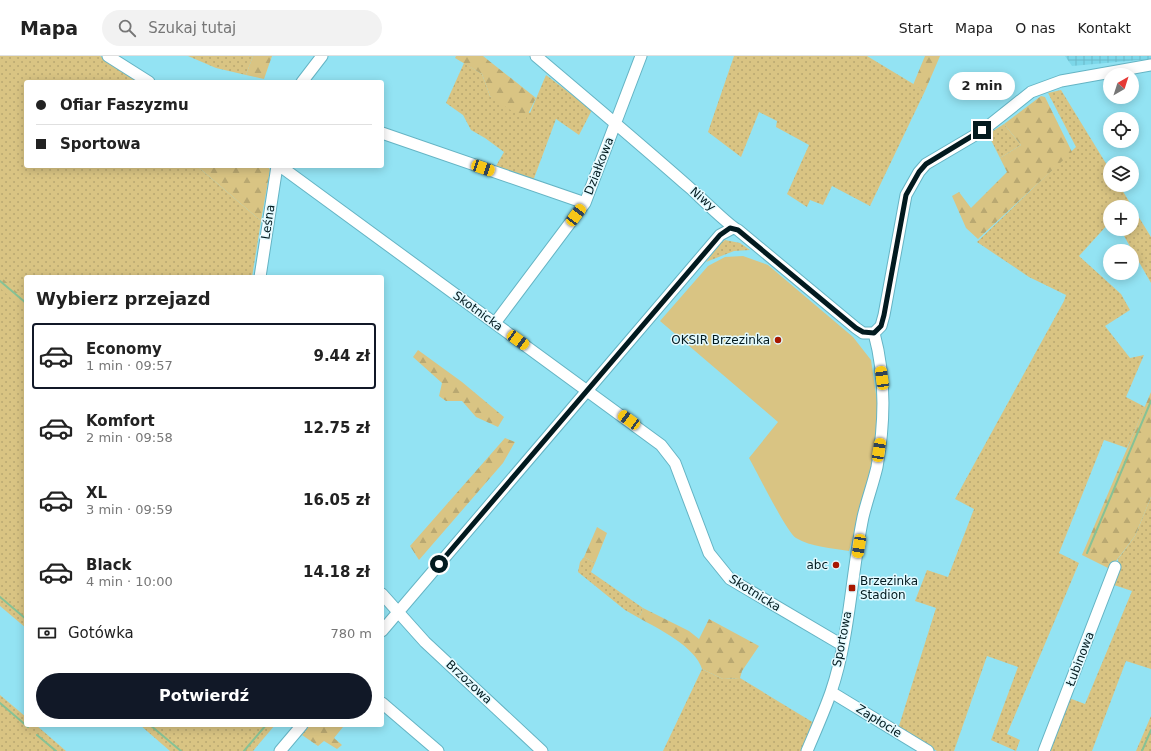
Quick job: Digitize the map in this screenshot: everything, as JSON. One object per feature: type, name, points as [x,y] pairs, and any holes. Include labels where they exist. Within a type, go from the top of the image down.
[{"type":"street","points":[[108,56],[146,80]]},
{"type":"street","points":[[304,80],[322,56]]},
{"type":"street","name":"Niwy","points":[[536,56],[727,220],[733,228],[738,230],[856,328],[863,332],[874,333]]},
{"type":"street","name":"Działkowa","points":[[495,323],[585,203],[640,56]]},
{"type":"street","points":[[874,333],[881,326],[884,315],[906,195],[919,172],[926,164],[982,130],[1031,92],[1061,81],[1151,65]]},
{"type":"street","points":[[384,134],[585,203]]},
{"type":"street","name":"Leśna","points":[[260,275],[278,168]]},
{"type":"street","name":"Skotnicka","points":[[281,168],[661,445],[675,463],[709,553],[730,579],[842,645]]},
{"type":"street","points":[[384,628],[720,235],[733,228]]},
{"type":"street","name":"Sportowa","points":[[807,751],[831,692],[842,645],[863,517],[876,468],[882,432],[884,393],[878,349],[874,333]]},
{"type":"street","name":"Łubinowa","points":[[1044,751],[1115,567]]},
{"type":"street","points":[[384,596],[398,611]]},
{"type":"street","name":"Brzozowa","points":[[398,611],[426,642],[542,751]]},
{"type":"street","name":"Zapłocie","points":[[831,692],[928,751]]},
{"type":"street","points":[[384,706],[438,751]]},
{"type":"street","points":[[280,751],[300,727]]},
{"type":"shaded area","points":[[1065,56],[1151,56],[1151,59],[1072,66]]},
{"type":"green space","points":[[0,56],[100,56],[137,80],[24,80],[24,168],[199,168],[261,221],[252,275],[24,275],[24,626],[0,606]]},
{"type":"green space","points":[[188,56],[253,56],[246,75],[216,68]]},
{"type":"green space","points":[[253,56],[272,56],[264,79],[246,75]]},
{"type":"green space","points":[[456,56],[483,56],[536,98],[525,120],[490,96],[482,74],[455,58]]},
{"type":"green space","points":[[734,56],[867,56],[925,91],[870,206],[832,186],[823,205],[810,200],[807,207],[787,194],[809,145],[776,127],[777,121],[759,112],[741,157],[708,132]]},
{"type":"green space","points":[[925,56],[940,56],[925,91],[913,85]]},
{"type":"green space","points":[[464,63],[482,74],[490,96],[530,113],[546,75],[592,110],[579,135],[556,119],[533,181],[496,166],[504,152],[471,130],[463,115],[446,103]]},
{"type":"green space","points":[[1061,90],[1103,159],[1103,192],[1123,192],[1128,200],[1103,200],[1103,230],[1079,256],[1103,278],[1103,280],[1106,280],[1121,294],[1130,310],[1105,326],[1130,358],[1144,355],[1126,397],[1145,407],[1127,448],[1104,440],[1059,553],[1079,563],[1007,734],[1020,740],[1016,751],[991,740],[1018,667],[987,656],[954,751],[937,751],[898,729],[936,608],[915,601],[927,570],[948,577],[974,509],[955,499],[1066,295],[1029,277],[977,242],[1076,147],[1048,93]]},
{"type":"green space","points":[[1041,96],[1045,97],[1072,152],[978,239],[966,228],[952,196],[959,192],[971,208],[1007,172],[1000,158],[1021,145],[1004,124]]},
{"type":"green space","points":[[1004,124],[1021,145],[1000,158],[988,134]]},
{"type":"green space","points":[[199,168],[269,168],[270,170],[261,221]]},
{"type":"green space","points":[[1139,218],[1151,237],[1151,283],[1139,262],[1139,244],[1129,244],[1124,236],[1139,236]]},
{"type":"green space","points":[[725,240],[740,243],[750,250],[734,251],[706,262],[720,244]]},
{"type":"green space","points":[[743,256],[768,265],[853,337],[871,360],[879,415],[873,468],[849,551],[822,547],[808,543],[796,538],[792,534],[779,514],[749,458],[778,422],[660,321],[708,266],[725,257]]},
{"type":"green space","points":[[0,276],[24,299],[24,310],[0,288]]},
{"type":"green space","points":[[418,350],[462,382],[504,417],[498,427],[476,417],[462,401],[446,401],[439,396],[442,383],[413,357]]},
{"type":"green space","points":[[1151,392],[1151,497],[1135,536],[1110,569],[1082,555]]},
{"type":"green space","points":[[505,438],[515,442],[503,463],[419,560],[410,546]]},
{"type":"green space","points":[[1151,497],[1151,669],[1126,661],[1092,751],[1048,751],[1069,698],[1085,704],[1132,591],[1114,585],[1119,573],[1118,559],[1135,536]]},
{"type":"green space","points":[[597,527],[607,533],[595,563],[584,557]]},
{"type":"green space","points":[[584,557],[595,563],[591,572],[643,608],[639,618],[625,610],[578,572],[580,562]]},
{"type":"green space","points":[[643,608],[689,631],[699,639],[709,619],[759,646],[742,671],[740,678],[723,679],[702,669],[692,653],[684,646],[639,618]]},
{"type":"green space","points":[[702,669],[723,679],[740,678],[814,723],[802,751],[663,751]]},
{"type":"green space","points":[[0,695],[24,715],[24,727],[38,727],[66,751],[0,751]]},
{"type":"green space","points":[[1151,716],[1151,751],[1136,751]]},
{"type":"green space","points":[[142,727],[273,727],[253,751],[170,751]]},
{"type":"green space","points":[[308,727],[343,727],[334,738],[342,745],[337,749],[324,741],[318,746],[302,735]]},
{"type":"waterway","points":[[0,281],[24,301]]},
{"type":"waterway","points":[[1087,553],[1151,401]]},
{"type":"waterway","points":[[0,597],[24,617]]},
{"type":"waterway","points":[[0,703],[24,724]]},
{"type":"waterway","points":[[152,727],[181,751]]},
{"type":"waterway","points":[[244,751],[264,727]]},
{"type":"waterway","points":[[1142,751],[1151,730]]},
{"type":"waterway","points":[[37,735],[56,751]]},
{"type":"place","name":"OKSIR Brzezinka","points":[[778,340]]},
{"type":"place","name":"abc","points":[[836,565]]},
{"type":"place","name":"Brzezinka Stadion","points":[[852,588]]},
{"type":"route","points":[[439,564],[587,390],[703,257],[720,235],[730,228],[738,230],[856,328],[863,332],[874,333],[881,326],[884,315],[906,195],[919,172],[926,164],[982,130]]}]
